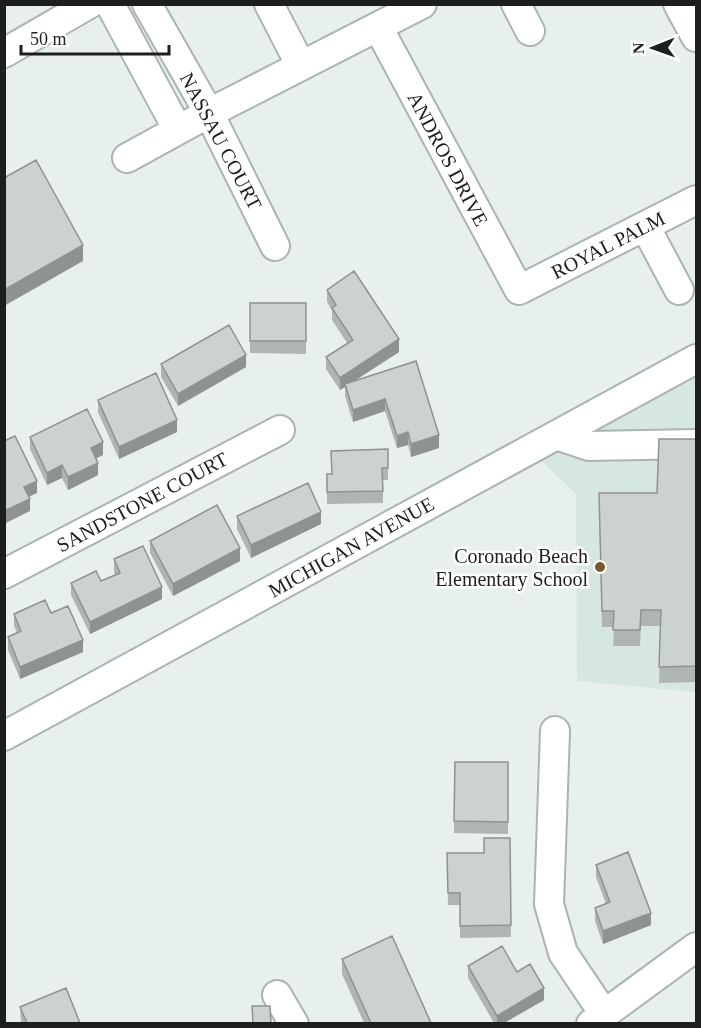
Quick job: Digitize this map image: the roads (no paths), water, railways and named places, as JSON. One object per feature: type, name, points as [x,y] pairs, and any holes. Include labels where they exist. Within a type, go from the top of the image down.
[{"type":"street","points":[[110,4],[178,130]]},
{"type":"street","name":"NASSAU COURT","points":[[147,4],[209,113],[275,246]]},
{"type":"street","points":[[269,4],[301,66]]},
{"type":"street","points":[[127,158],[209,113],[422,4]]},
{"type":"street","points":[[516,4],[530,31]]},
{"type":"street","points":[[678,4],[696,36]]},
{"type":"street","points":[[4,53],[80,6]]},
{"type":"street","name":"ANDROS DRIVE","points":[[378,27],[519,290]]},
{"type":"street","name":"ROYAL PALM","points":[[519,290],[696,200]]},
{"type":"street","points":[[645,226],[679,290]]},
{"type":"street","name":"MICHIGAN AVENUE","points":[[4,736],[696,359]]},
{"type":"street","name":"SANDSTONE COURT","points":[[4,574],[280,430]]},
{"type":"street","points":[[556,435],[589,446],[696,444]]},
{"type":"street","points":[[555,731],[549,904],[563,952],[598,1019],[696,947]]},
{"type":"street","points":[[277,995],[294,1023]]},
{"type":"place","name":"Coronado Beach Elementary School","points":[[600,567]]}]
